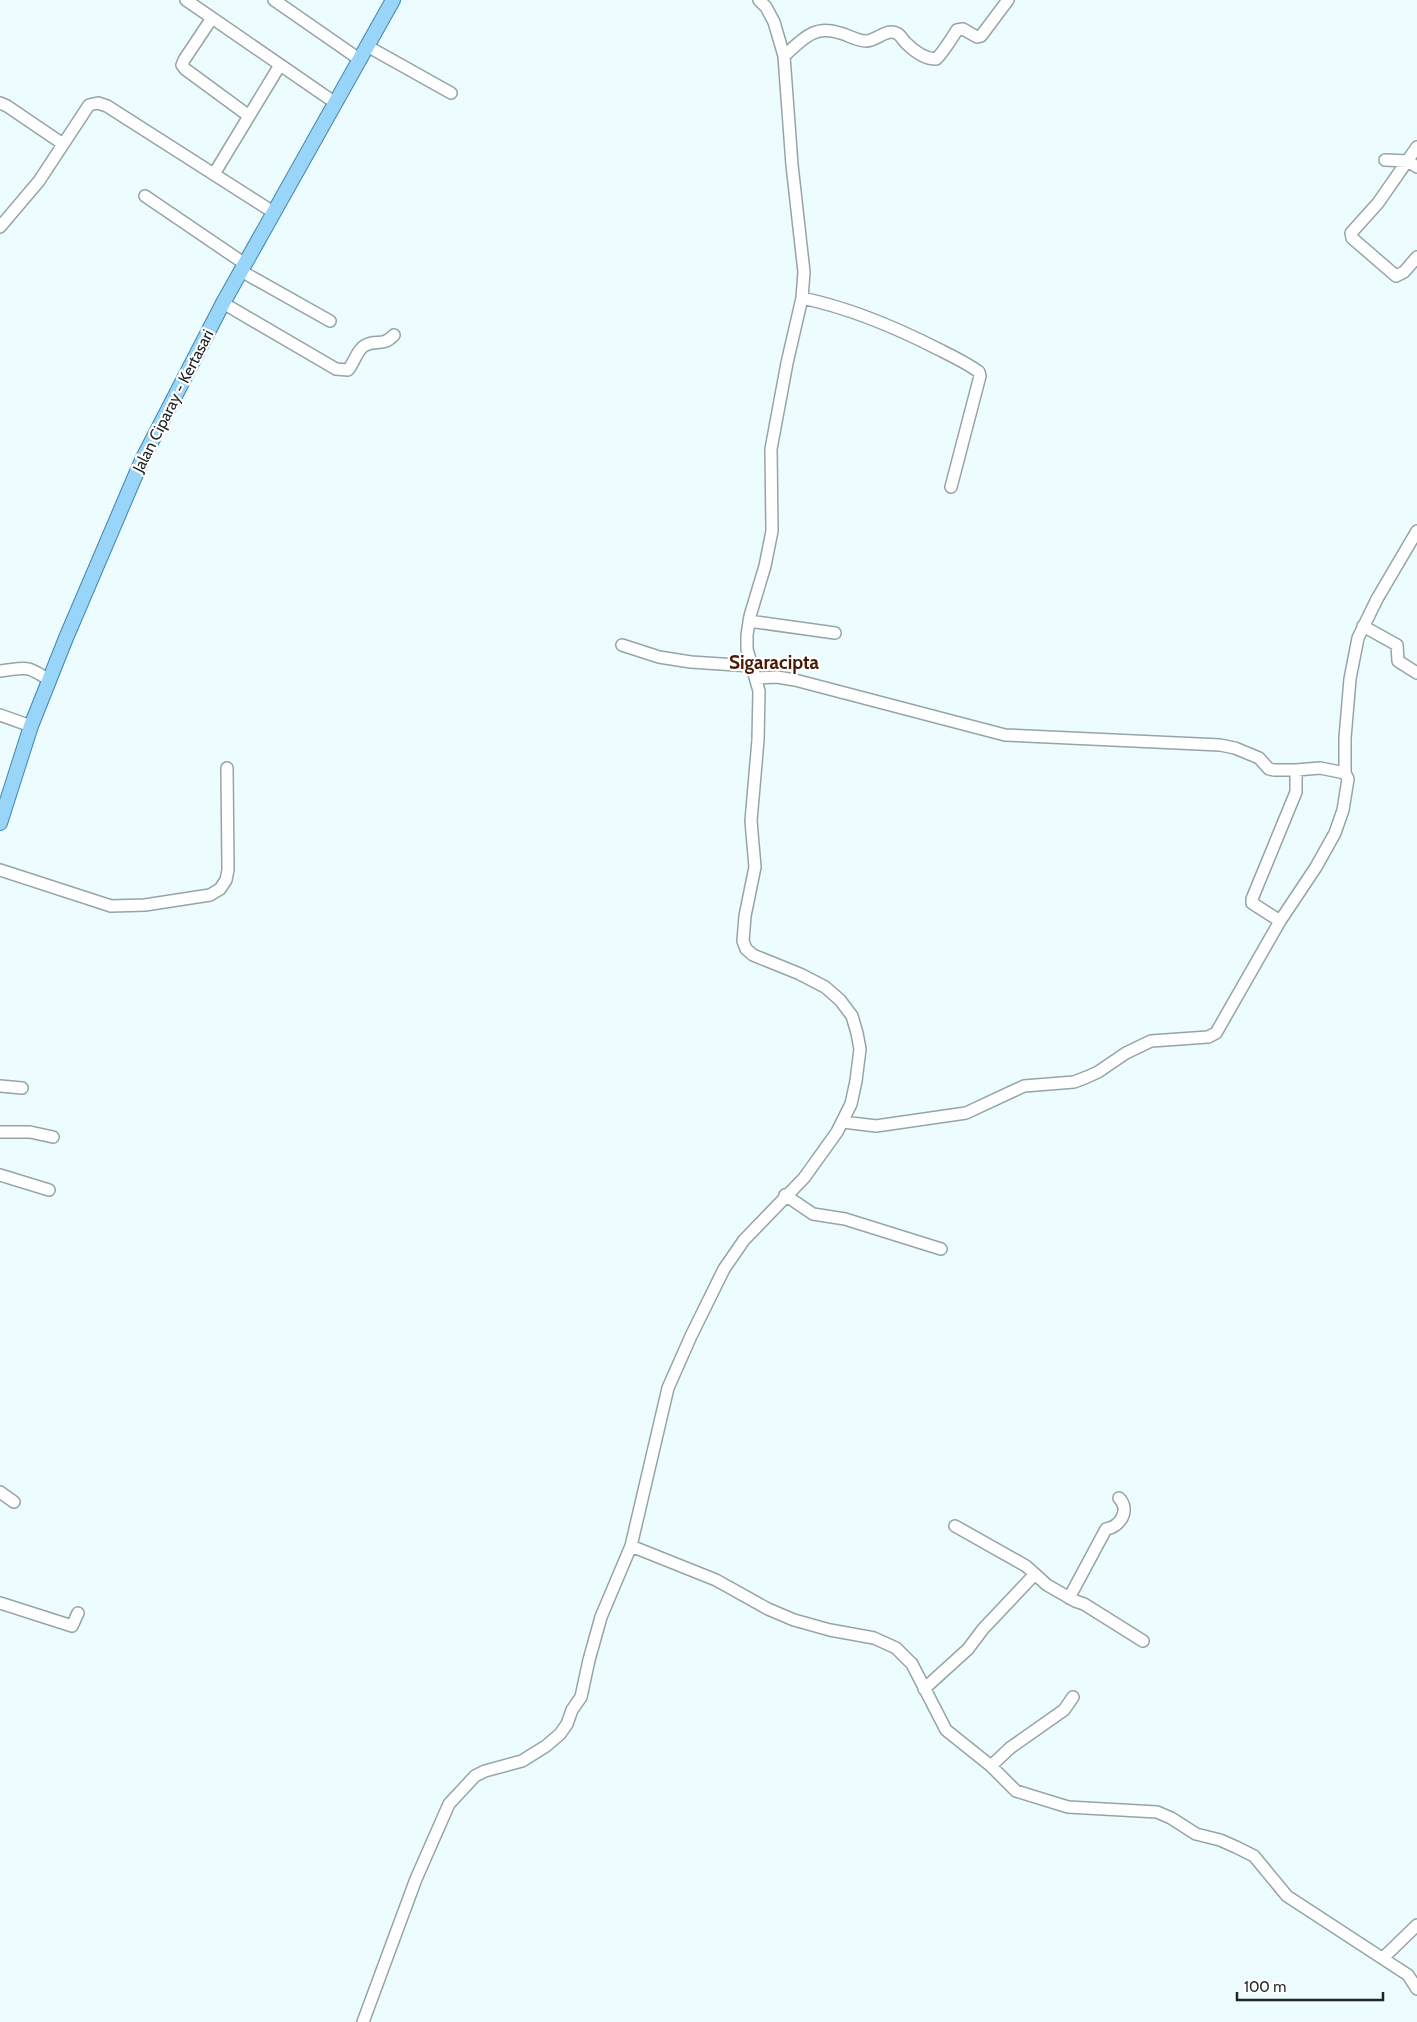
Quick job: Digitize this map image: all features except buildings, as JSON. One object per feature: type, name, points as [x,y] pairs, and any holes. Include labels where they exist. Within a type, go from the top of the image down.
[{"type":"main road","name":"Jalan Ciparay - Kertasari","points":[[0,823],[31,726],[142,460],[223,303],[392,0]]},
{"type":"street","points":[[186,0],[334,102]]},
{"type":"street","points":[[274,0],[359,59]]},
{"type":"street","points":[[362,2022],[416,1879],[449,1804],[475,1776],[485,1771],[522,1761],[546,1746],[560,1734],[567,1724],[572,1710],[581,1697],[601,1617],[632,1546],[668,1388],[691,1336],[724,1269],[734,1254],[744,1240],[785,1195],[804,1178],[843,1122],[851,1104],[860,1049],[852,1016],[840,1000],[825,987],[800,974],[753,955],[746,949],[743,941],[745,916],[755,868],[751,821],[758,740],[758,691],[747,649],[749,621],[766,566],[772,531],[771,449],[786,363],[802,298],[804,272],[792,166],[784,56],[774,22],[766,7],[759,0]]},
{"type":"street","points":[[784,56],[810,34],[821,29],[831,30],[865,41],[893,32],[922,54],[930,59],[936,59],[941,55],[943,49],[958,30],[963,29],[977,37],[981,36],[1008,0]]},
{"type":"street","points":[[212,18],[182,65],[249,116]]},
{"type":"street","points":[[367,46],[451,94]]},
{"type":"street","points":[[214,174],[280,65]]},
{"type":"street","points":[[0,103],[63,144]]},
{"type":"street","points":[[0,227],[39,182],[89,105],[98,103],[103,104],[273,212]]},
{"type":"street","points":[[1417,146],[1412,164],[1351,233],[1352,238],[1396,276],[1404,272],[1417,257]]},
{"type":"street","points":[[1385,160],[1412,164]]},
{"type":"street","points":[[145,196],[243,267],[330,321]]},
{"type":"street","points":[[802,298],[839,307],[888,325],[979,372],[980,376],[951,487]]},
{"type":"street","points":[[223,303],[336,369],[348,370],[360,349],[365,345],[388,342],[394,335]]},
{"type":"street","points":[[843,1122],[876,1126],[966,1113],[1024,1086],[1074,1082],[1087,1077],[1098,1072],[1126,1053],[1151,1041],[1212,1035],[1216,1032],[1280,921],[1316,867],[1335,833],[1343,810],[1348,779],[1345,773],[1345,738],[1350,679],[1358,638],[1377,599],[1417,531]]},
{"type":"street","points":[[749,621],[835,633]]},
{"type":"street","points":[[1363,626],[1397,645],[1398,661],[1417,673]]},
{"type":"street","points":[[622,645],[659,657],[691,662],[751,666]]},
{"type":"street","points":[[0,671],[23,668],[32,669],[50,680]]},
{"type":"street","points":[[756,678],[777,677],[795,680],[1006,735],[1220,745],[1235,748],[1259,758],[1269,769],[1296,770],[1320,768],[1345,773]]},
{"type":"street","points":[[0,715],[31,726]]},
{"type":"street","points":[[0,870],[111,906],[145,905],[210,895],[220,889],[226,880],[228,870],[227,768]]},
{"type":"street","points":[[1280,921],[1251,901],[1260,875],[1296,792],[1296,770]]},
{"type":"street","points":[[0,1086],[22,1088]]},
{"type":"street","points":[[0,1132],[27,1132],[54,1136]]},
{"type":"street","points":[[0,1175],[49,1190]]},
{"type":"street","points":[[785,1195],[814,1214],[845,1219],[941,1249]]},
{"type":"street","points":[[0,1492],[14,1502]]},
{"type":"street","points":[[1069,1598],[1106,1529],[1117,1526],[1121,1519],[1124,1511],[1122,1500],[1119,1498]]},
{"type":"street","points":[[955,1526],[1026,1566],[1047,1585],[1069,1598],[1084,1604],[1143,1641]]},
{"type":"street","points":[[632,1546],[716,1580],[768,1609],[794,1620],[830,1630],[874,1638],[896,1648],[912,1664],[946,1730],[991,1766],[1016,1791],[1068,1807],[1157,1812],[1171,1818],[1196,1834],[1220,1840],[1236,1847],[1254,1856],[1287,1896],[1408,1975],[1417,1989]]},
{"type":"street","points":[[924,1689],[968,1649],[987,1624],[1035,1574]]},
{"type":"street","points":[[0,1603],[72,1626],[78,1614]]},
{"type":"street","points":[[991,1766],[1010,1748],[1064,1710],[1073,1697]]},
{"type":"street","points":[[1384,1958],[1417,1926]]},
{"type":"district","name":"Sigaracipta","points":[[774,662]]}]
